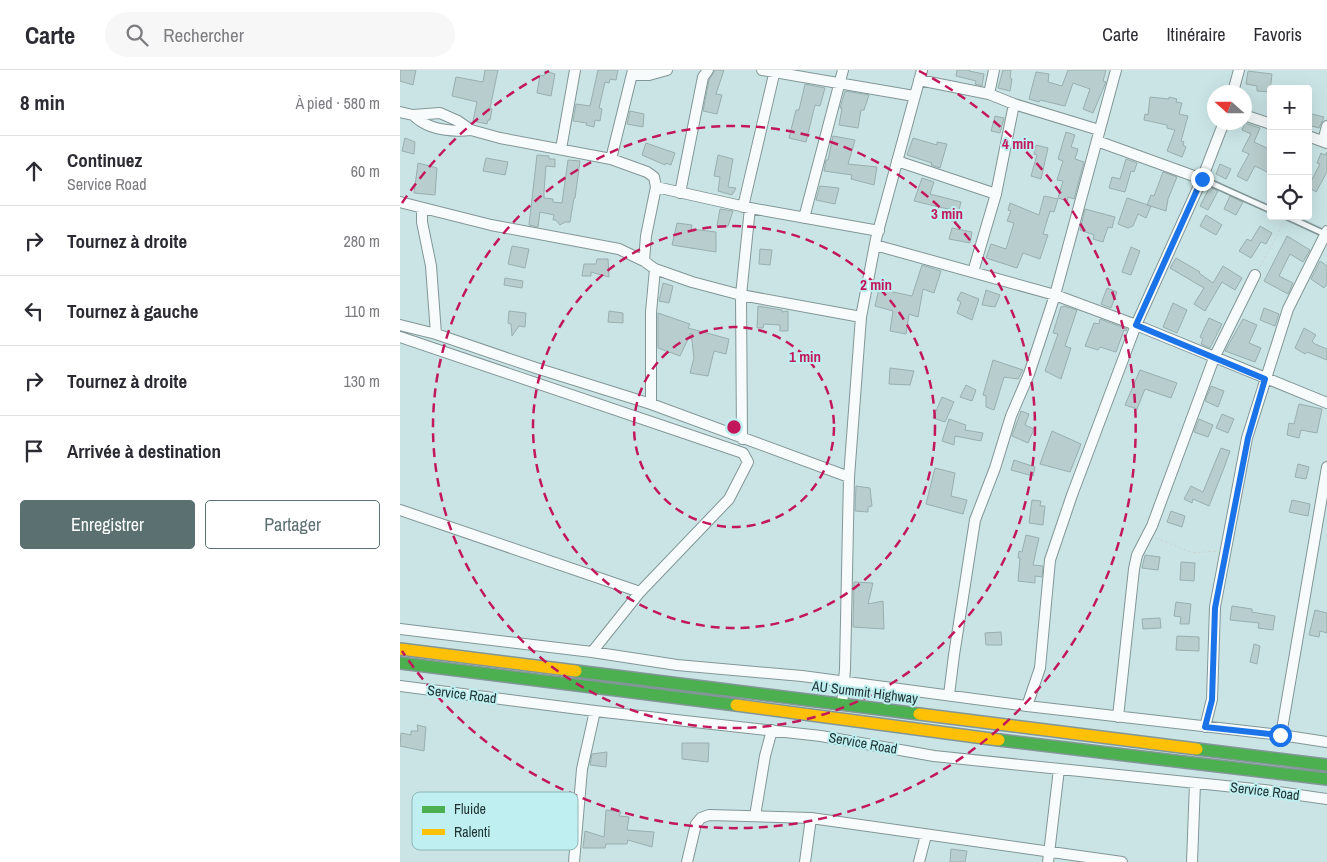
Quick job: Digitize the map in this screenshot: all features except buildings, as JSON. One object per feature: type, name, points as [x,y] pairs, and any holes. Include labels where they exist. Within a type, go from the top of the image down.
[{"type":"main road","name":"AU Summit Highway","points":[[400,649],[1327,765]]},
{"type":"main road","name":"AU Summit Highway","points":[[400,663],[843,718],[946,734],[1327,779]]},
{"type":"street","points":[[561,149],[575,70]]},
{"type":"street","points":[[611,159],[632,72],[649,75],[667,70]]},
{"type":"street","points":[[680,193],[703,77],[708,70]]},
{"type":"street","points":[[762,70],[914,96]]},
{"type":"street","points":[[804,218],[843,70]]},
{"type":"street","points":[[988,94],[994,70]]},
{"type":"street","points":[[949,695],[975,520],[995,468],[1011,416],[1029,374],[1055,294],[1097,141],[1098,130],[1116,70]]},
{"type":"street","points":[[1235,85],[1239,70]]},
{"type":"street","points":[[742,439],[741,295],[746,208],[775,71]]},
{"type":"street","points":[[842,705],[849,477],[861,317],[878,231],[921,75],[988,94],[1098,130]]},
{"type":"street","points":[[973,272],[996,194],[1014,104]]},
{"type":"street","points":[[400,112],[413,115],[440,113],[471,130],[500,138],[611,159],[648,172],[654,177],[656,187],[646,236],[644,261]]},
{"type":"street","points":[[413,115],[421,123],[455,132],[471,130]]},
{"type":"street","points":[[1252,118],[1267,123]]},
{"type":"street","points":[[455,132],[458,122]]},
{"type":"street","points":[[1312,137],[1325,142],[1327,126]]},
{"type":"street","points":[[1027,706],[1040,668],[1050,560],[1072,495],[1136,325],[1202,179],[1221,130]]},
{"type":"street","points":[[1097,141],[1202,179]]},
{"type":"street","points":[[897,161],[996,194]]},
{"type":"street","points":[[656,187],[746,208],[878,231]]},
{"type":"street","points":[[400,202],[491,225],[619,250],[655,268],[692,282],[741,295],[861,317]]},
{"type":"street","points":[[422,209],[422,222],[431,266],[436,334]]},
{"type":"street","points":[[1205,727],[1212,700],[1215,608],[1248,438],[1288,309],[1326,233]]},
{"type":"street","points":[[875,245],[1055,294],[1136,325],[1265,379],[1326,400]]},
{"type":"street","points":[[652,404],[651,312],[655,268]]},
{"type":"street","points":[[1118,717],[1137,555],[1148,534],[1214,358],[1255,275]]},
{"type":"street","points":[[400,324],[652,404],[742,439],[849,477]]},
{"type":"street","points":[[400,337],[743,453],[748,462],[729,499],[640,592],[592,652]]},
{"type":"street","points":[[1280,735],[1327,467]]},
{"type":"street","points":[[400,510],[640,592]]},
{"type":"street","points":[[400,630],[592,652],[676,665],[844,682],[1327,742]]},
{"type":"street","name":"Service Road","points":[[400,686],[596,711],[821,736],[934,756],[1195,783],[1327,799]]},
{"type":"street","points":[[578,816],[582,769],[596,711]]},
{"type":"street","points":[[755,816],[765,756],[772,730]]},
{"type":"street","points":[[1049,857],[1059,769]]},
{"type":"street","points":[[1192,862],[1195,783]]},
{"type":"street","points":[[687,862],[696,824],[701,818],[709,815],[811,818],[926,835],[1049,857],[1122,862]]},
{"type":"street","points":[[805,862],[811,818]]},
{"type":"street","points":[[919,862],[926,835]]},
{"type":"lane","points":[[1202,179],[1267,208]]},
{"type":"lane","points":[[1295,220],[1326,233]]},
{"type":"path","points":[[1255,275],[1284,220]]},
{"type":"path","points":[[1148,534],[1193,553],[1225,551]]},
{"type":"traffic: fast","points":[[400,663],[736,705]]},
{"type":"traffic: fast","points":[[576,671],[919,714]]},
{"type":"traffic: fast","points":[[999,740],[1327,779]]},
{"type":"traffic: fast","points":[[1197,749],[1327,765]]},
{"type":"traffic: slow","points":[[400,649],[576,671]]},
{"type":"traffic: slow","points":[[736,705],[999,740]]},
{"type":"traffic: slow","points":[[919,714],[1197,749]]},
{"type":"route","points":[[1202,179],[1136,325],[1265,379],[1248,438],[1215,608],[1212,700],[1205,727],[1280,735]]}]
